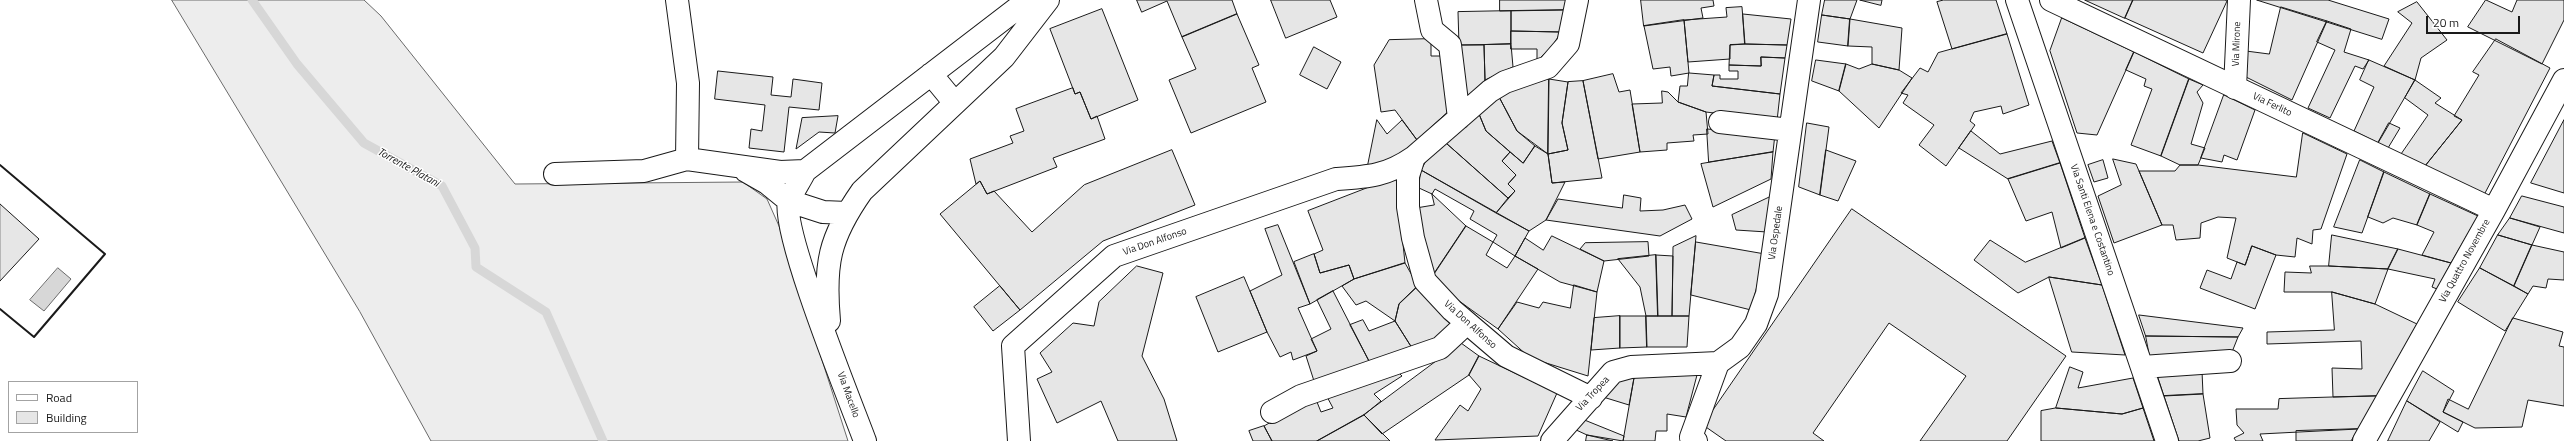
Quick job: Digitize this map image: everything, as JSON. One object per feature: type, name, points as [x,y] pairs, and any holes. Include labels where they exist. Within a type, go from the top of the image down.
[{"type":"street","points":[[677,0],[688,83],[687,159]]},
{"type":"street","points":[[832,350],[806,280],[789,222],[789,201],[805,171],[1028,0]]},
{"type":"street","points":[[832,350],[826,284],[832,244],[847,213],[862,191],[954,102],[1004,57],[1048,0]]},
{"type":"street","points":[[1426,0],[1432,30],[1450,45],[1459,118]]},
{"type":"street","name":"Via Don Alfonso","points":[[1020,441],[1013,346],[1114,256],[1336,179],[1366,177],[1396,170],[1414,157],[1490,91],[1505,82],[1548,67],[1568,44],[1577,0]]},
{"type":"street","name":"Via Ospedale","points":[[1718,363],[1740,347],[1756,324],[1767,294],[1809,0]]},
{"type":"street","name":"Via Santi Elena e Costantino","points":[[2017,0],[2167,441]]},
{"type":"street","name":"Via Ferlito","points":[[2051,0],[2494,210]]},
{"type":"street","name":"Via Mirone","points":[[2235,88],[2239,0]]},
{"type":"street","points":[[931,74],[954,102]]},
{"type":"street","name":"Via Quattro Novembre","points":[[2364,441],[2494,210],[2564,80]]},
{"type":"street","points":[[1720,122],[1790,130]]},
{"type":"street","name":"Via Don Alfonso","points":[[1414,157],[1408,176],[1408,207],[1413,238],[1425,281],[1467,323],[1506,356],[1590,398]]},
{"type":"street","points":[[555,174],[644,171],[687,159],[734,164],[780,172],[805,171]]},
{"type":"street","points":[[734,164],[767,183],[789,201],[823,212],[847,213]]},
{"type":"street","points":[[1272,412],[1301,396],[1440,348],[1467,323]]},
{"type":"street","name":"Via Macello","points":[[832,350],[865,441]]},
{"type":"street","points":[[2142,367],[2230,361]]},
{"type":"street","points":[[1696,441],[1691,437],[1718,363]]},
{"type":"street","name":"Via Tropea","points":[[1552,441],[1613,372],[1631,367],[1718,363]]},
{"type":"shaded area","points":[[172,0],[364,0],[381,16],[515,184],[743,182],[767,199],[779,226],[848,441],[431,441],[360,312]]},
{"type":"shaded area","points":[[58,268],[71,279],[44,311],[30,300]]},
{"type":"building","points":[[1137,0],[1232,0],[1237,14],[1182,37],[1167,1],[1142,12]]},
{"type":"building","points":[[1271,0],[1330,0],[1337,17],[1286,38]]},
{"type":"building","points":[[1500,0],[1569,0],[1568,10],[1500,11]]},
{"type":"building","points":[[1641,0],[1713,0],[1714,6],[1701,8],[1703,18],[1644,26]]},
{"type":"building","points":[[1825,0],[1857,0],[1850,19],[1822,15]]},
{"type":"building","points":[[1860,0],[1882,0],[1881,5]]},
{"type":"building","points":[[1944,0],[1996,0],[2007,34],[1952,49],[1937,2]]},
{"type":"building","points":[[2085,0],[2133,0],[2125,18]]},
{"type":"building","points":[[2133,0],[2227,1],[2203,53],[2125,18]]},
{"type":"building","points":[[2257,0],[2328,0],[2389,19],[2382,39]]},
{"type":"building","points":[[2486,0],[2512,12],[2517,0],[2564,0],[2564,20],[2542,64],[2468,27]]},
{"type":"building","points":[[2417,2],[2447,40],[2421,58],[2415,80],[2384,66],[2412,23],[2398,12]]},
{"type":"building","points":[[1742,7],[1745,44],[1730,45],[1730,59],[1688,62],[1684,20],[1727,17],[1726,8]]},
{"type":"building","points":[[2281,7],[2327,21],[2292,100],[2246,77],[2246,51],[2269,54]]},
{"type":"building","points":[[1102,9],[1138,100],[1091,119],[1080,92],[1075,94],[1050,29]]},
{"type":"building","points":[[1568,10],[1561,32],[1511,31],[1511,11]]},
{"type":"building","points":[[1511,11],[1511,44],[1459,45],[1458,12]]},
{"type":"building","points":[[1237,14],[1259,65],[1252,68],[1266,102],[1191,133],[1169,80],[1196,69],[1182,37]]},
{"type":"building","points":[[1743,14],[1791,19],[1787,45],[1745,44]]},
{"type":"building","points":[[1822,15],[1850,19],[1848,46],[1818,42]]},
{"type":"building","points":[[2062,18],[2134,52],[2097,135],[2077,133],[2050,51]]},
{"type":"building","points":[[1850,19],[1902,28],[1899,70],[1872,64],[1872,47],[1848,46]]},
{"type":"building","points":[[1684,20],[1689,73],[1671,76],[1670,67],[1653,69],[1644,26]]},
{"type":"building","points":[[2327,21],[2351,29],[2344,52],[2369,60],[2363,69],[2355,66],[2330,118],[2308,108],[2335,50],[2317,42]]},
{"type":"building","points":[[1511,31],[1561,32],[1553,45],[1537,61],[1537,49],[1511,49]]},
{"type":"building","points":[[2007,34],[2029,105],[2003,114],[2001,106],[1974,112],[1970,121],[1975,125],[1946,166],[1919,145],[1934,125],[1903,103],[1908,95],[1901,93],[1920,68],[1928,72],[1938,53]]},
{"type":"building","points":[[1431,39],[1431,56],[1443,56],[1452,108],[1417,140],[1395,110],[1381,112],[1374,65],[1389,40]]},
{"type":"building","points":[[2496,39],[2550,68],[2484,195],[2425,166],[2462,120],[2454,116],[2479,75],[2473,72]]},
{"type":"building","points":[[1511,44],[1513,67],[1485,80],[1484,45]]},
{"type":"building","points":[[1459,45],[1484,45],[1485,80],[1462,102]]},
{"type":"building","points":[[1730,45],[1787,45],[1785,58],[1761,57],[1761,66],[1729,65]]},
{"type":"building","points":[[1314,47],[1341,62],[1327,89],[1300,75]]},
{"type":"building","points":[[2134,52],[2189,79],[2161,156],[2131,145],[2152,89],[2144,86],[2146,79],[2126,70]]},
{"type":"building","points":[[1761,57],[1785,58],[1780,94],[1712,86],[1714,75],[1720,75],[1720,79],[1738,79],[1738,71],[1729,71],[1729,65],[1761,66]]},
{"type":"building","points":[[1816,60],[1846,64],[1839,91],[1812,81]]},
{"type":"building","points":[[2369,60],[2415,80],[2378,143],[2354,131],[2374,87],[2360,80]]},
{"type":"building","points":[[1846,64],[1859,69],[1872,64],[1899,70],[1912,78],[1879,128],[1839,91]]},
{"type":"building","points":[[718,71],[773,77],[771,95],[791,97],[793,79],[822,83],[819,110],[789,107],[784,152],[749,148],[751,129],[762,131],[765,105],[715,99]]},
{"type":"building","points":[[1689,73],[1714,75],[1712,86],[1780,94],[1777,121],[1706,112],[1678,102],[1680,86],[1687,86]]},
{"type":"building","points":[[1613,74],[1619,92],[1630,90],[1640,152],[1598,159],[1583,81]]},
{"type":"building","points":[[1549,79],[1568,82],[1562,123],[1568,150],[1548,154]]},
{"type":"building","points":[[1549,79],[1548,154],[1517,131],[1498,95]]},
{"type":"building","points":[[2189,79],[2203,85],[2197,92],[2203,103],[2191,144],[2205,148],[2198,165],[2180,165],[2161,156]]},
{"type":"building","points":[[2415,80],[2441,98],[2435,103],[2462,120],[2425,166],[2401,154],[2428,115],[2405,98]]},
{"type":"building","points":[[1583,81],[1602,178],[1552,183],[1548,154],[1568,150],[1562,123],[1568,82]]},
{"type":"building","points":[[1073,88],[1075,94],[1080,92],[1091,119],[1097,116],[1105,139],[1053,158],[1057,167],[987,194],[980,181],[976,184],[970,159],[1013,143],[1010,136],[1024,131],[1016,109]]},
{"type":"building","points":[[1662,91],[1668,92],[1678,102],[1706,112],[1708,134],[1693,135],[1694,141],[1667,143],[1667,150],[1640,152],[1632,104],[1662,103]]},
{"type":"building","points":[[1498,95],[1517,131],[1535,146],[1523,163],[1486,131],[1479,114]]},
{"type":"building","points":[[2224,95],[2255,110],[2237,160],[2224,155],[2222,162],[2201,158]]},
{"type":"building","points":[[1479,114],[1486,131],[1510,152],[1502,161],[1516,175],[1508,184],[1515,191],[1508,198],[1446,143]]},
{"type":"building","points":[[838,116],[835,133],[819,132],[796,149],[802,118]]},
{"type":"building","points":[[1377,120],[1387,134],[1402,120],[1417,140],[1393,162],[1367,170]]},
{"type":"building","points":[[2564,120],[2564,193],[2531,183]]},
{"type":"building","points":[[1807,123],[1829,127],[1820,195],[1799,187]]},
{"type":"building","points":[[2389,123],[2400,128],[2388,148],[2378,143]]},
{"type":"building","points":[[1707,129],[1775,134],[1773,152],[1709,162]]},
{"type":"building","points":[[1971,131],[2000,154],[2052,141],[2060,163],[2008,179],[1959,148]]},
{"type":"building","points":[[2303,133],[2347,154],[2321,229],[2313,230],[2312,244],[2297,238],[2295,257],[2276,255],[2252,246],[2245,265],[2227,258],[2236,218],[2218,217],[2201,223],[2200,238],[2176,240],[2173,225],[2162,225],[2139,171],[2175,171],[2180,165],[2198,165],[2296,177]]},
{"type":"building","points":[[1446,143],[1508,198],[1496,213],[1421,170],[1427,159]]},
{"type":"building","points":[[1535,146],[1548,154],[1552,183],[1565,182],[1546,220],[1529,231],[1496,213],[1515,191],[1508,184],[1516,175],[1502,161],[1510,152],[1523,163]]},
{"type":"building","points":[[1172,150],[1195,205],[1103,241],[1020,310],[940,214],[980,181],[987,194],[994,191],[1032,232],[1084,185]]},
{"type":"building","points":[[1826,150],[1856,161],[1838,201],[1820,195]]},
{"type":"building","points":[[1773,152],[1771,179],[1713,207],[1701,164]]},
{"type":"building","points":[[2113,159],[2136,164],[2162,225],[2114,243],[2098,196],[2121,185]]},
{"type":"building","points":[[2103,160],[2108,178],[2094,182],[2088,165]]},
{"type":"building","points":[[2360,160],[2384,172],[2362,233],[2334,227]]},
{"type":"building","points":[[2060,163],[2085,238],[2061,248],[2052,212],[2026,221],[2008,179]]},
{"type":"building","points":[[1421,170],[1529,231],[1515,256],[1493,242],[1497,235],[1470,219],[1474,211],[1435,189],[1432,194],[1419,188]]},
{"type":"building","points":[[2384,172],[2430,194],[2417,225],[2393,218],[2383,223],[2368,217]]},
{"type":"building","points":[[1396,177],[1405,263],[1354,279],[1349,265],[1320,273],[1314,254],[1323,250],[1308,211]]},
{"type":"building","points":[[1432,194],[1466,226],[1434,274],[1416,208],[1434,205]]},
{"type":"building","points":[[2430,194],[2478,216],[2451,263],[2422,255],[2434,232],[2417,225]]},
{"type":"building","points":[[1624,195],[1641,198],[1640,211],[1663,210],[1685,205],[1692,219],[1660,236],[1546,220],[1558,199],[1622,208]]},
{"type":"building","points":[[2522,196],[2564,207],[2564,233],[2510,218]]},
{"type":"building","points":[[1770,197],[1767,232],[1736,230],[1732,215]]},
{"type":"building","points":[[0,204],[39,239],[0,281]]},
{"type":"building","points":[[1852,209],[2066,356],[2007,441],[1920,441],[1966,376],[1889,323],[1813,433],[1824,441],[1726,441],[1703,425]]},
{"type":"building","points":[[2510,218],[2540,227],[2532,245],[2498,235]]},
{"type":"building","points":[[1278,225],[1310,304],[1298,308],[1317,351],[1293,360],[1291,352],[1280,357],[1267,332],[1250,291],[1282,275],[1265,229]]},
{"type":"building","points":[[1466,226],[1493,242],[1486,255],[1507,268],[1515,256],[1538,269],[1498,329],[1448,293],[1434,274]]},
{"type":"building","points":[[2332,235],[2398,249],[2388,269],[2329,266]]},
{"type":"building","points":[[2498,235],[2532,245],[2514,286],[2480,268]]},
{"type":"building","points":[[1552,236],[1604,261],[1597,292],[1560,282],[1515,256],[1525,238],[1543,250]]},
{"type":"building","points":[[1696,236],[1689,316],[1672,316],[1673,247]]},
{"type":"building","points":[[2085,238],[2102,285],[2049,277],[2018,293],[1974,260],[1990,240],[2025,262]]},
{"type":"building","points":[[1648,242],[1649,256],[1604,261],[1580,249],[1585,243]]},
{"type":"building","points":[[1696,242],[1765,254],[1751,310],[1691,295]]},
{"type":"building","points":[[2532,245],[2564,252],[2564,280],[2548,279],[2546,288],[2533,286],[2528,294],[2514,286]]},
{"type":"building","points":[[2252,246],[2276,255],[2255,309],[2200,288],[2207,270],[2231,279],[2237,262],[2245,265]]},
{"type":"building","points":[[2398,249],[2451,263],[2437,289],[2432,287],[2435,279],[2388,269]]},
{"type":"building","points":[[1314,254],[1320,273],[1349,265],[1354,279],[1310,304],[1294,262]]},
{"type":"building","points":[[1656,255],[1673,256],[1672,316],[1658,316]]},
{"type":"building","points":[[1656,255],[1658,316],[1646,316],[1640,287],[1618,259]]},
{"type":"building","points":[[1405,263],[1418,286],[1399,304],[1395,321],[1366,301],[1356,305],[1342,286],[1354,279]]},
{"type":"building","points":[[1137,266],[1163,273],[1142,356],[1164,399],[1177,441],[1118,441],[1101,401],[1057,423],[1037,379],[1052,372],[1040,353],[1073,323],[1094,326],[1099,302]]},
{"type":"building","points":[[2310,266],[2388,269],[2375,304],[2332,292],[2284,292],[2285,272],[2311,273]]},
{"type":"building","points":[[2480,268],[2528,294],[2505,331],[2458,302]]},
{"type":"building","points":[[1244,277],[1267,332],[1218,352],[1196,297]]},
{"type":"building","points":[[2049,277],[2102,285],[2125,355],[2072,352]]},
{"type":"building","points":[[1574,285],[1597,292],[1588,376],[1530,358],[1498,329],[1517,302],[1539,308],[1543,302],[1570,308]]},
{"type":"building","points":[[1000,286],[1020,310],[993,331],[974,307]]},
{"type":"building","points":[[1418,286],[1452,326],[1431,344],[1412,348],[1395,321],[1399,304]]},
{"type":"building","points":[[1333,291],[1370,363],[1314,381],[1306,356],[1317,351],[1311,339],[1331,329],[1317,300]]},
{"type":"building","points":[[2332,292],[2375,304],[2417,324],[2377,396],[2333,397],[2332,368],[2362,369],[2361,341],[2267,344],[2267,332],[2334,330]]},
{"type":"building","points":[[2139,315],[2243,328],[2238,337],[2146,336]]},
{"type":"building","points":[[1620,316],[1620,348],[1591,350],[1594,318]]},
{"type":"building","points":[[1620,316],[1646,316],[1647,347],[1620,348]]},
{"type":"building","points":[[1646,316],[1689,316],[1687,347],[1647,347]]},
{"type":"building","points":[[2513,318],[2563,332],[2559,346],[2564,347],[2564,406],[2528,400],[2522,427],[2475,428],[2443,412],[2448,399],[2468,409]]},
{"type":"building","points":[[1363,320],[1369,331],[1395,321],[1412,348],[1370,363],[1350,325]]},
{"type":"building","points":[[2146,336],[2238,337],[2232,352],[2150,357]]},
{"type":"building","points":[[1461,343],[1479,356],[1469,375],[1382,434],[1364,415]]},
{"type":"building","points":[[1479,356],[1557,393],[1538,436],[1435,440],[1460,405],[1468,411],[1481,389],[1469,375]]},
{"type":"building","points":[[1393,367],[1402,376],[1374,394],[1381,401],[1364,415],[1317,441],[1272,441],[1264,426],[1315,397],[1321,412],[1333,408],[1325,393]]},
{"type":"building","points":[[2070,367],[2083,372],[2078,388],[2133,378],[2143,408],[2122,414],[2056,408]]},
{"type":"building","points":[[2202,371],[2203,394],[2164,396],[2156,372]]},
{"type":"building","points":[[2423,371],[2454,391],[2443,412],[2463,422],[2458,432],[2407,401]]},
{"type":"building","points":[[1697,375],[1686,417],[1667,414],[1667,431],[1656,431],[1655,441],[1623,441],[1634,378]]},
{"type":"building","points":[[1622,377],[1634,378],[1629,405],[1603,397]]},
{"type":"building","points":[[2203,394],[2210,438],[2198,441],[2179,441],[2164,396]]},
{"type":"building","points":[[2377,396],[2358,429],[2260,434],[2263,441],[2236,441],[2234,438],[2244,433],[2237,425],[2236,409],[2278,409],[2279,399]]},
{"type":"building","points":[[2407,401],[2440,422],[2429,441],[2388,441]]},
{"type":"building","points":[[2056,408],[2122,414],[2143,408],[2154,441],[2041,441],[2041,411]]},
{"type":"building","points":[[1364,415],[1390,441],[1317,441]]},
{"type":"building","points":[[1582,419],[1624,436],[1623,441],[1587,435],[1574,429]]},
{"type":"building","points":[[1264,426],[1272,441],[1253,441],[1249,431]]},
{"type":"building","points":[[2358,429],[2351,441],[2296,441],[2296,431]]},
{"type":"building","points":[[1587,435],[1613,441],[1586,441]]},
{"type":"waterway","name":"Torrente Platani","points":[[252,0],[297,64],[364,143],[442,186],[475,248],[476,267],[546,312],[603,441]]},
{"type":"wall","points":[[0,165],[105,254],[34,337],[0,309]]}]
